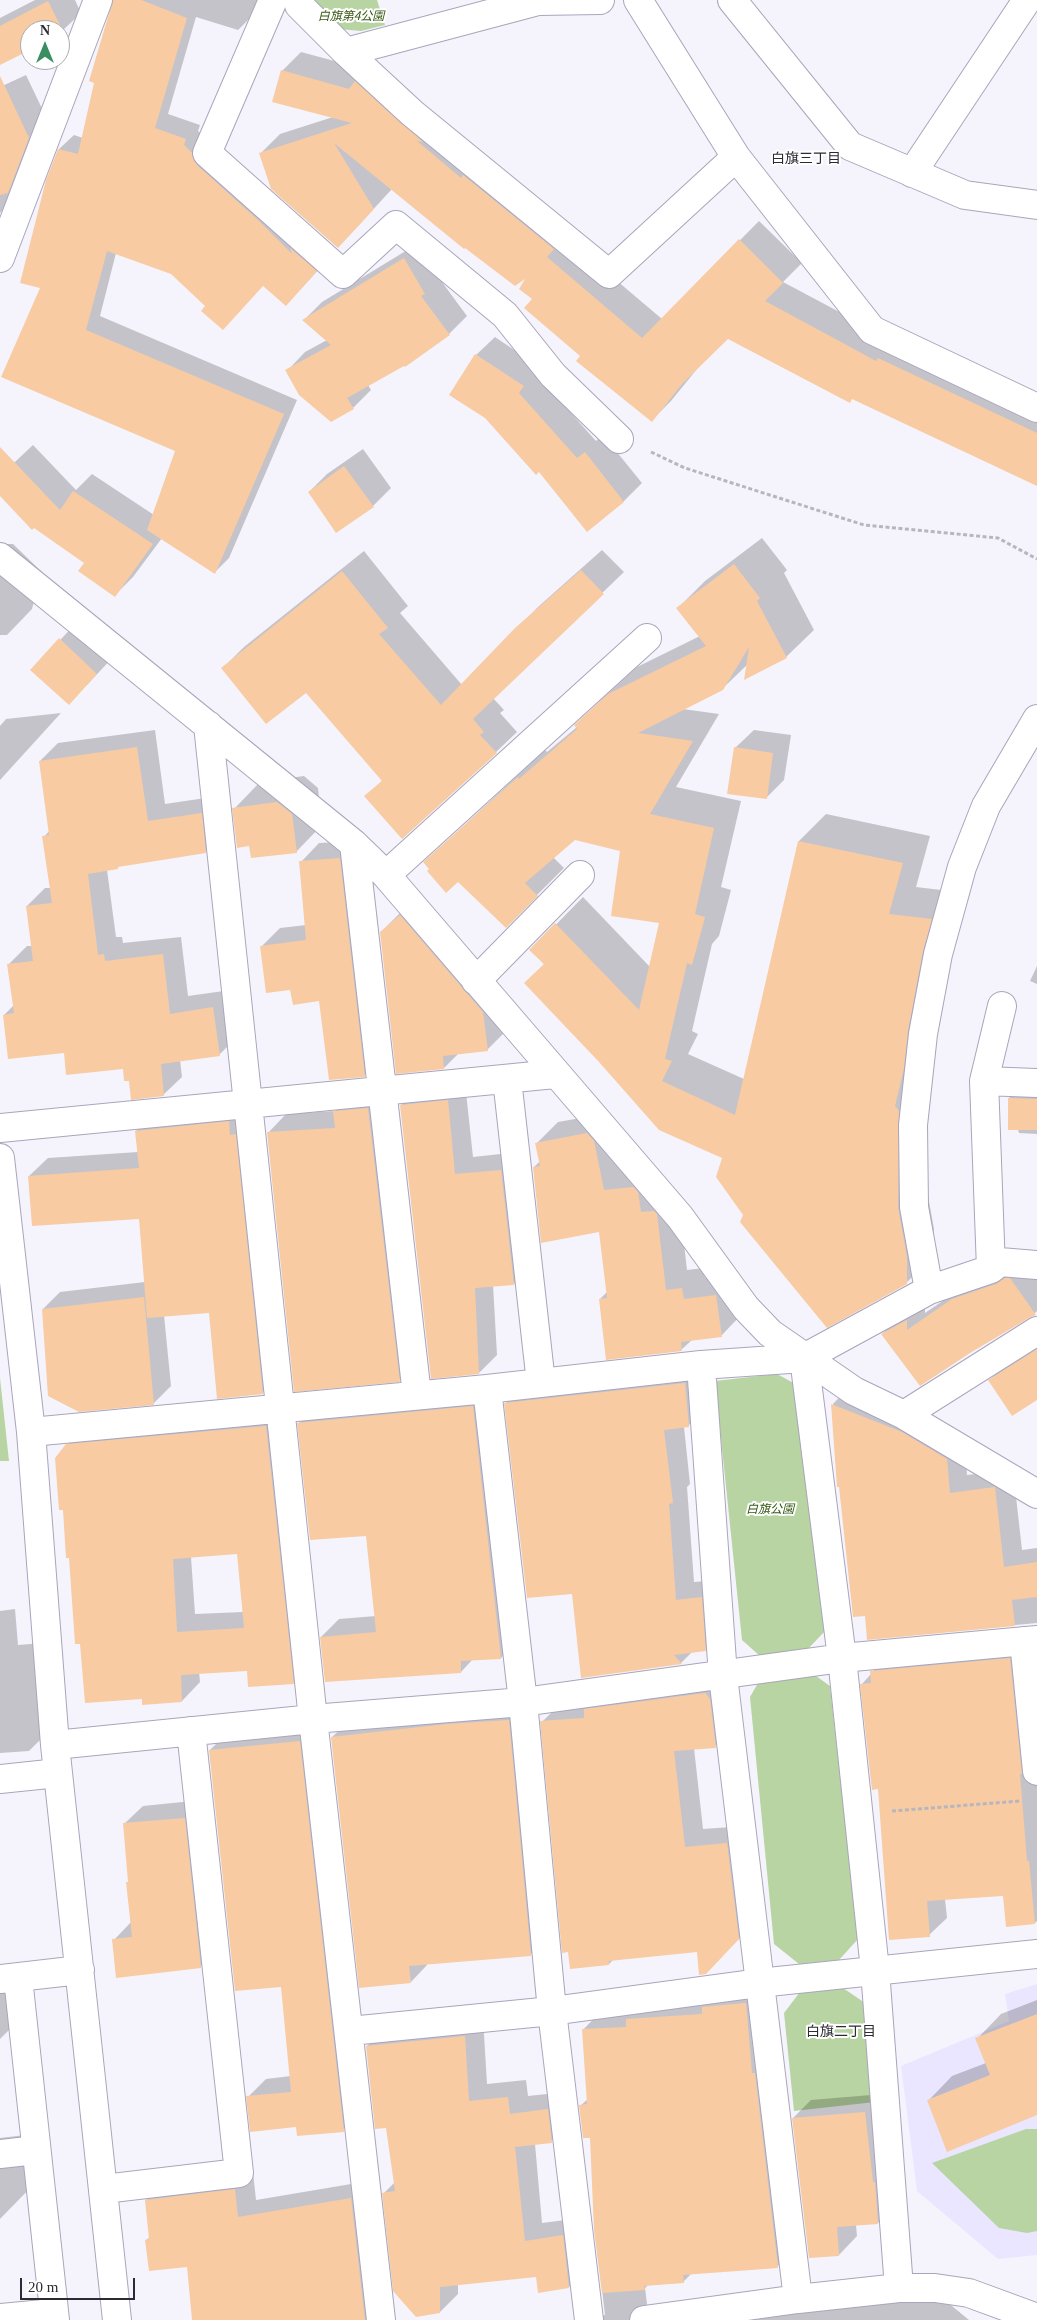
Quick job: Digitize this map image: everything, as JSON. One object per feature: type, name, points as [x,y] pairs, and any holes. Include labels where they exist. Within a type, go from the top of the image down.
[{"type":"street","points":[[0,258],[98,0]]},
{"type":"street","points":[[273,0],[207,154],[343,274],[396,225],[505,315],[553,375],[619,439]]},
{"type":"street","points":[[298,0],[299,5],[346,52],[412,113],[609,274],[736,157]]},
{"type":"street","points":[[346,52],[538,1],[600,0]]},
{"type":"street","points":[[638,0],[736,157],[872,330],[1037,408]]},
{"type":"street","points":[[732,0],[850,146],[965,195],[1037,205]]},
{"type":"street","points":[[912,173],[1027,0]]},
{"type":"street","points":[[0,557],[354,844],[386,874],[680,1217],[746,1308],[770,1333],[854,1392],[904,1415],[1037,1494]]},
{"type":"street","points":[[386,874],[648,638]]},
{"type":"street","points":[[929,1290],[914,1206],[913,1125],[923,1034],[938,954],[962,868],[986,806],[1037,719]]},
{"type":"street","points":[[208,725],[247,1104],[381,2320]]},
{"type":"street","points":[[354,844],[418,1395]]},
{"type":"street","points":[[476,981],[580,874]]},
{"type":"street","points":[[991,1269],[984,1081],[1002,1006]]},
{"type":"street","points":[[0,1128],[556,1074]]},
{"type":"street","points":[[507,1079],[541,1382]]},
{"type":"street","points":[[984,1081],[1037,1083]]},
{"type":"street","points":[[0,1158],[5,1251],[31,1432],[55,1745],[117,2320]]},
{"type":"street","points":[[31,1432],[487,1389],[701,1365],[804,1358],[929,1290],[991,1269],[1000,1262],[1037,1265]]},
{"type":"street","points":[[904,1415],[1037,1331]]},
{"type":"street","points":[[804,1358],[842,1658],[875,1970],[899,2288]]},
{"type":"street","points":[[701,1365],[723,1676],[798,2299]]},
{"type":"street","points":[[487,1389],[522,1702],[552,2011],[588,2320]]},
{"type":"street","points":[[55,1745],[191,1730],[522,1702],[723,1676],[842,1658],[1030,1640],[1037,1770]]},
{"type":"street","points":[[104,2189],[239,2173],[191,1730]]},
{"type":"street","points":[[0,1779],[58,1773]]},
{"type":"street","points":[[350,2031],[552,2011],[759,1983],[1037,1954]]},
{"type":"street","points":[[0,2318],[55,2316],[36,2150],[9,1978],[80,1970]]},
{"type":"street","points":[[0,2154],[36,2150]]},
{"type":"street","points":[[644,2320],[798,2299],[899,2288],[935,2288],[969,2293],[1037,2318]]},
{"type":"path","points":[[619,439],[685,468],[864,524],[998,538],[1037,559]]},
{"type":"path","points":[[859,1814],[1027,1801]]},
{"type":"shaded area","points":[[1037,1984],[1037,2255],[998,2259],[917,2191],[901,2066],[1009,2021],[1005,1994]]},
{"type":"green space","name":"白旗第4公園","points":[[314,0],[377,0],[385,25],[361,31],[339,29],[317,6]]},
{"type":"green space","name":"白旗公園","points":[[777,1374],[799,1386],[825,1631],[806,1651],[760,1656],[742,1640],[715,1381]]},
{"type":"green space","points":[[0,1378],[9,1461],[0,1461]]},
{"type":"green space","points":[[809,1671],[830,1686],[858,1939],[839,1960],[799,1964],[774,1944],[750,1697],[762,1676]]},
{"type":"green space","points":[[843,1988],[865,2003],[875,2102],[794,2111],[784,2013],[800,1992]]},
{"type":"green space","points":[[1026,2129],[1037,2129],[1037,2231],[1027,2233],[999,2228],[932,2163]]},
{"type":"building","points":[[113,0],[141,0],[187,18],[155,128],[186,139],[184,145],[192,153],[197,165],[258,220],[292,254],[290,248],[317,271],[286,306],[263,286],[223,330],[201,311],[205,306],[171,274],[107,251],[86,330],[284,414],[215,574],[147,530],[175,451],[1,377],[40,288],[20,283],[46,180],[58,149],[78,154],[94,83],[89,81]]},
{"type":"building","points":[[48,1],[58,20],[20,20],[20,55],[0,65],[0,26]]},
{"type":"building","points":[[281,70],[349,89],[355,81],[423,142],[417,141],[461,178],[463,175],[554,249],[547,257],[642,338],[739,239],[783,283],[765,301],[876,361],[878,358],[1037,433],[1037,486],[852,399],[850,403],[728,339],[682,384],[652,422],[576,361],[580,356],[524,308],[532,299],[519,289],[525,279],[515,286],[464,249],[334,143],[374,209],[338,248],[271,189],[259,153],[352,123],[272,102]]},
{"type":"building","points":[[0,76],[29,138],[8,193],[0,195]]},
{"type":"building","points":[[404,258],[425,294],[421,296],[450,335],[405,367],[347,398],[354,409],[331,422],[299,395],[285,370],[331,345],[302,320]]},
{"type":"building","points":[[475,354],[524,386],[519,393],[577,458],[585,452],[624,502],[587,532],[539,472],[536,475],[485,418],[449,395]]},
{"type":"building","points":[[0,447],[60,510],[73,491],[153,544],[115,597],[78,571],[84,563],[34,528],[32,530],[0,496]]},
{"type":"building","points":[[344,466],[374,507],[336,533],[308,492]]},
{"type":"building","points":[[734,564],[760,598],[757,601],[787,658],[744,680],[749,647],[723,690],[638,733],[693,741],[650,814],[714,828],[695,914],[705,917],[692,965],[687,963],[665,1059],[672,1061],[662,1081],[735,1115],[798,841],[903,863],[889,914],[932,919],[923,951],[908,1031],[904,1068],[895,1106],[899,1111],[898,1207],[907,1257],[907,1284],[827,1328],[740,1222],[743,1215],[716,1177],[722,1158],[659,1130],[599,1062],[524,983],[544,964],[529,950],[555,923],[639,1010],[659,923],[611,916],[620,851],[575,840],[525,883],[538,896],[506,928],[458,882],[446,893],[427,871],[429,869],[423,862],[518,777],[519,779],[577,729],[574,725],[608,694],[706,646],[676,608]]},
{"type":"building","points":[[581,570],[604,594],[473,719],[484,732],[480,735],[497,753],[402,839],[364,796],[382,781],[306,693],[266,724],[221,668],[342,571],[388,628],[379,634],[441,705],[515,628]]},
{"type":"building","points":[[59,638],[97,674],[69,705],[30,670]]},
{"type":"building","points":[[137,747],[148,821],[202,813],[206,853],[118,867],[118,869],[88,874],[98,955],[104,954],[105,961],[163,954],[170,1014],[213,1007],[220,1056],[161,1064],[164,1096],[131,1100],[129,1081],[124,1081],[123,1069],[66,1075],[64,1053],[8,1059],[3,1015],[14,1013],[7,964],[33,961],[26,906],[52,903],[42,836],[49,835],[39,761]]},
{"type":"building","points":[[734,747],[773,753],[767,799],[727,794]]},
{"type":"building","points":[[277,802],[292,814],[297,853],[251,858],[249,846],[237,848],[232,808]]},
{"type":"building","points":[[340,858],[365,1077],[329,1080],[319,1001],[293,1005],[290,990],[266,993],[260,946],[306,940],[299,861]]},
{"type":"building","points":[[400,915],[483,1012],[488,1051],[443,1056],[444,1069],[396,1074],[380,932]]},
{"type":"building","points":[[1008,1098],[1037,1099],[1037,1130],[1008,1130]]},
{"type":"building","points":[[448,1100],[455,1174],[501,1170],[514,1285],[475,1288],[479,1374],[431,1379],[400,1105]]},
{"type":"building","points":[[368,1108],[400,1382],[294,1392],[267,1132],[335,1128],[333,1111]]},
{"type":"building","points":[[229,1121],[230,1135],[236,1134],[263,1394],[217,1399],[209,1313],[147,1318],[139,1219],[32,1226],[28,1176],[139,1168],[135,1131]]},
{"type":"building","points":[[587,1133],[594,1141],[604,1190],[633,1187],[638,1192],[641,1212],[654,1211],[657,1214],[666,1290],[682,1288],[684,1299],[716,1295],[722,1337],[681,1342],[682,1351],[606,1360],[599,1299],[607,1298],[599,1232],[541,1243],[533,1167],[540,1166],[535,1143]]},
{"type":"building","points":[[1005,1278],[1010,1278],[1036,1315],[970,1353],[920,1386],[881,1334],[907,1320],[907,1330],[952,1299],[996,1284]]},
{"type":"building","points":[[144,1297],[154,1405],[79,1412],[48,1396],[42,1309]]},
{"type":"building","points":[[1037,1349],[1037,1400],[1012,1416],[988,1380]]},
{"type":"building","points":[[685,1383],[689,1427],[664,1430],[673,1503],[669,1504],[676,1600],[702,1597],[706,1651],[674,1655],[682,1664],[581,1678],[572,1594],[527,1598],[504,1403]]},
{"type":"building","points":[[831,1404],[902,1432],[947,1459],[950,1493],[995,1487],[1004,1567],[1037,1562],[1037,1597],[1012,1600],[1015,1626],[867,1640],[865,1616],[853,1617],[839,1487],[837,1487]]},
{"type":"building","points":[[473,1406],[501,1659],[461,1661],[461,1673],[325,1682],[320,1637],[376,1632],[366,1536],[310,1540],[297,1423]]},
{"type":"building","points":[[266,1426],[294,1684],[248,1687],[247,1671],[181,1675],[182,1702],[142,1705],[142,1699],[85,1703],[80,1644],[75,1644],[69,1558],[66,1558],[63,1510],[59,1510],[55,1458],[66,1444]],"holes":[[[237,1554],[244,1628],[177,1632],[173,1559]]]},
{"type":"building","points":[[1010,1658],[1022,1774],[1020,1774],[1027,1861],[1029,1861],[1035,1924],[1006,1927],[1003,1896],[927,1901],[930,1937],[889,1940],[878,1789],[872,1790],[860,1684],[871,1683],[870,1671]]},
{"type":"building","points":[[705,1693],[710,1699],[716,1748],[674,1751],[685,1847],[727,1843],[739,1939],[706,1974],[699,1975],[697,1952],[609,1961],[609,1965],[570,1969],[568,1952],[562,1953],[540,1721],[584,1718],[584,1709]]},
{"type":"building","points":[[509,1720],[531,1956],[409,1966],[411,1983],[359,1988],[331,1737],[447,1724]]},
{"type":"building","points":[[300,1741],[344,2132],[297,2136],[296,2127],[250,2132],[246,2096],[291,2092],[281,1987],[235,1991],[209,1750]]},
{"type":"building","points":[[185,1818],[201,1968],[116,1978],[112,1939],[132,1937],[126,1882],[128,1882],[123,1823]]},
{"type":"building","points":[[746,2003],[752,2073],[755,2073],[778,2268],[683,2275],[684,2283],[644,2286],[645,2290],[602,2293],[594,2230],[590,2138],[583,2138],[579,2105],[587,2104],[582,2029],[626,2027],[626,2019],[702,2014],[702,2007]]},
{"type":"building","points":[[1037,2014],[1037,2115],[947,2152],[927,2100],[990,2075],[975,2038]]},
{"type":"building","points":[[465,2036],[469,2101],[508,2097],[510,2114],[548,2109],[552,2143],[515,2147],[525,2241],[563,2235],[569,2288],[538,2293],[536,2277],[440,2287],[440,2313],[416,2317],[393,2291],[382,2193],[395,2191],[386,2128],[375,2129],[366,2046]]},
{"type":"building","points":[[865,2112],[873,2182],[875,2182],[878,2224],[837,2227],[839,2256],[809,2258],[792,2118]]},
{"type":"building","points":[[235,2189],[238,2217],[351,2198],[365,2320],[192,2320],[187,2267],[149,2271],[145,2240],[149,2239],[145,2200]]},
{"type":"district","name":"白旗三丁目","points":[[806,158]]},
{"type":"district","name":"白旗二丁目","points":[[841,2031]]}]
